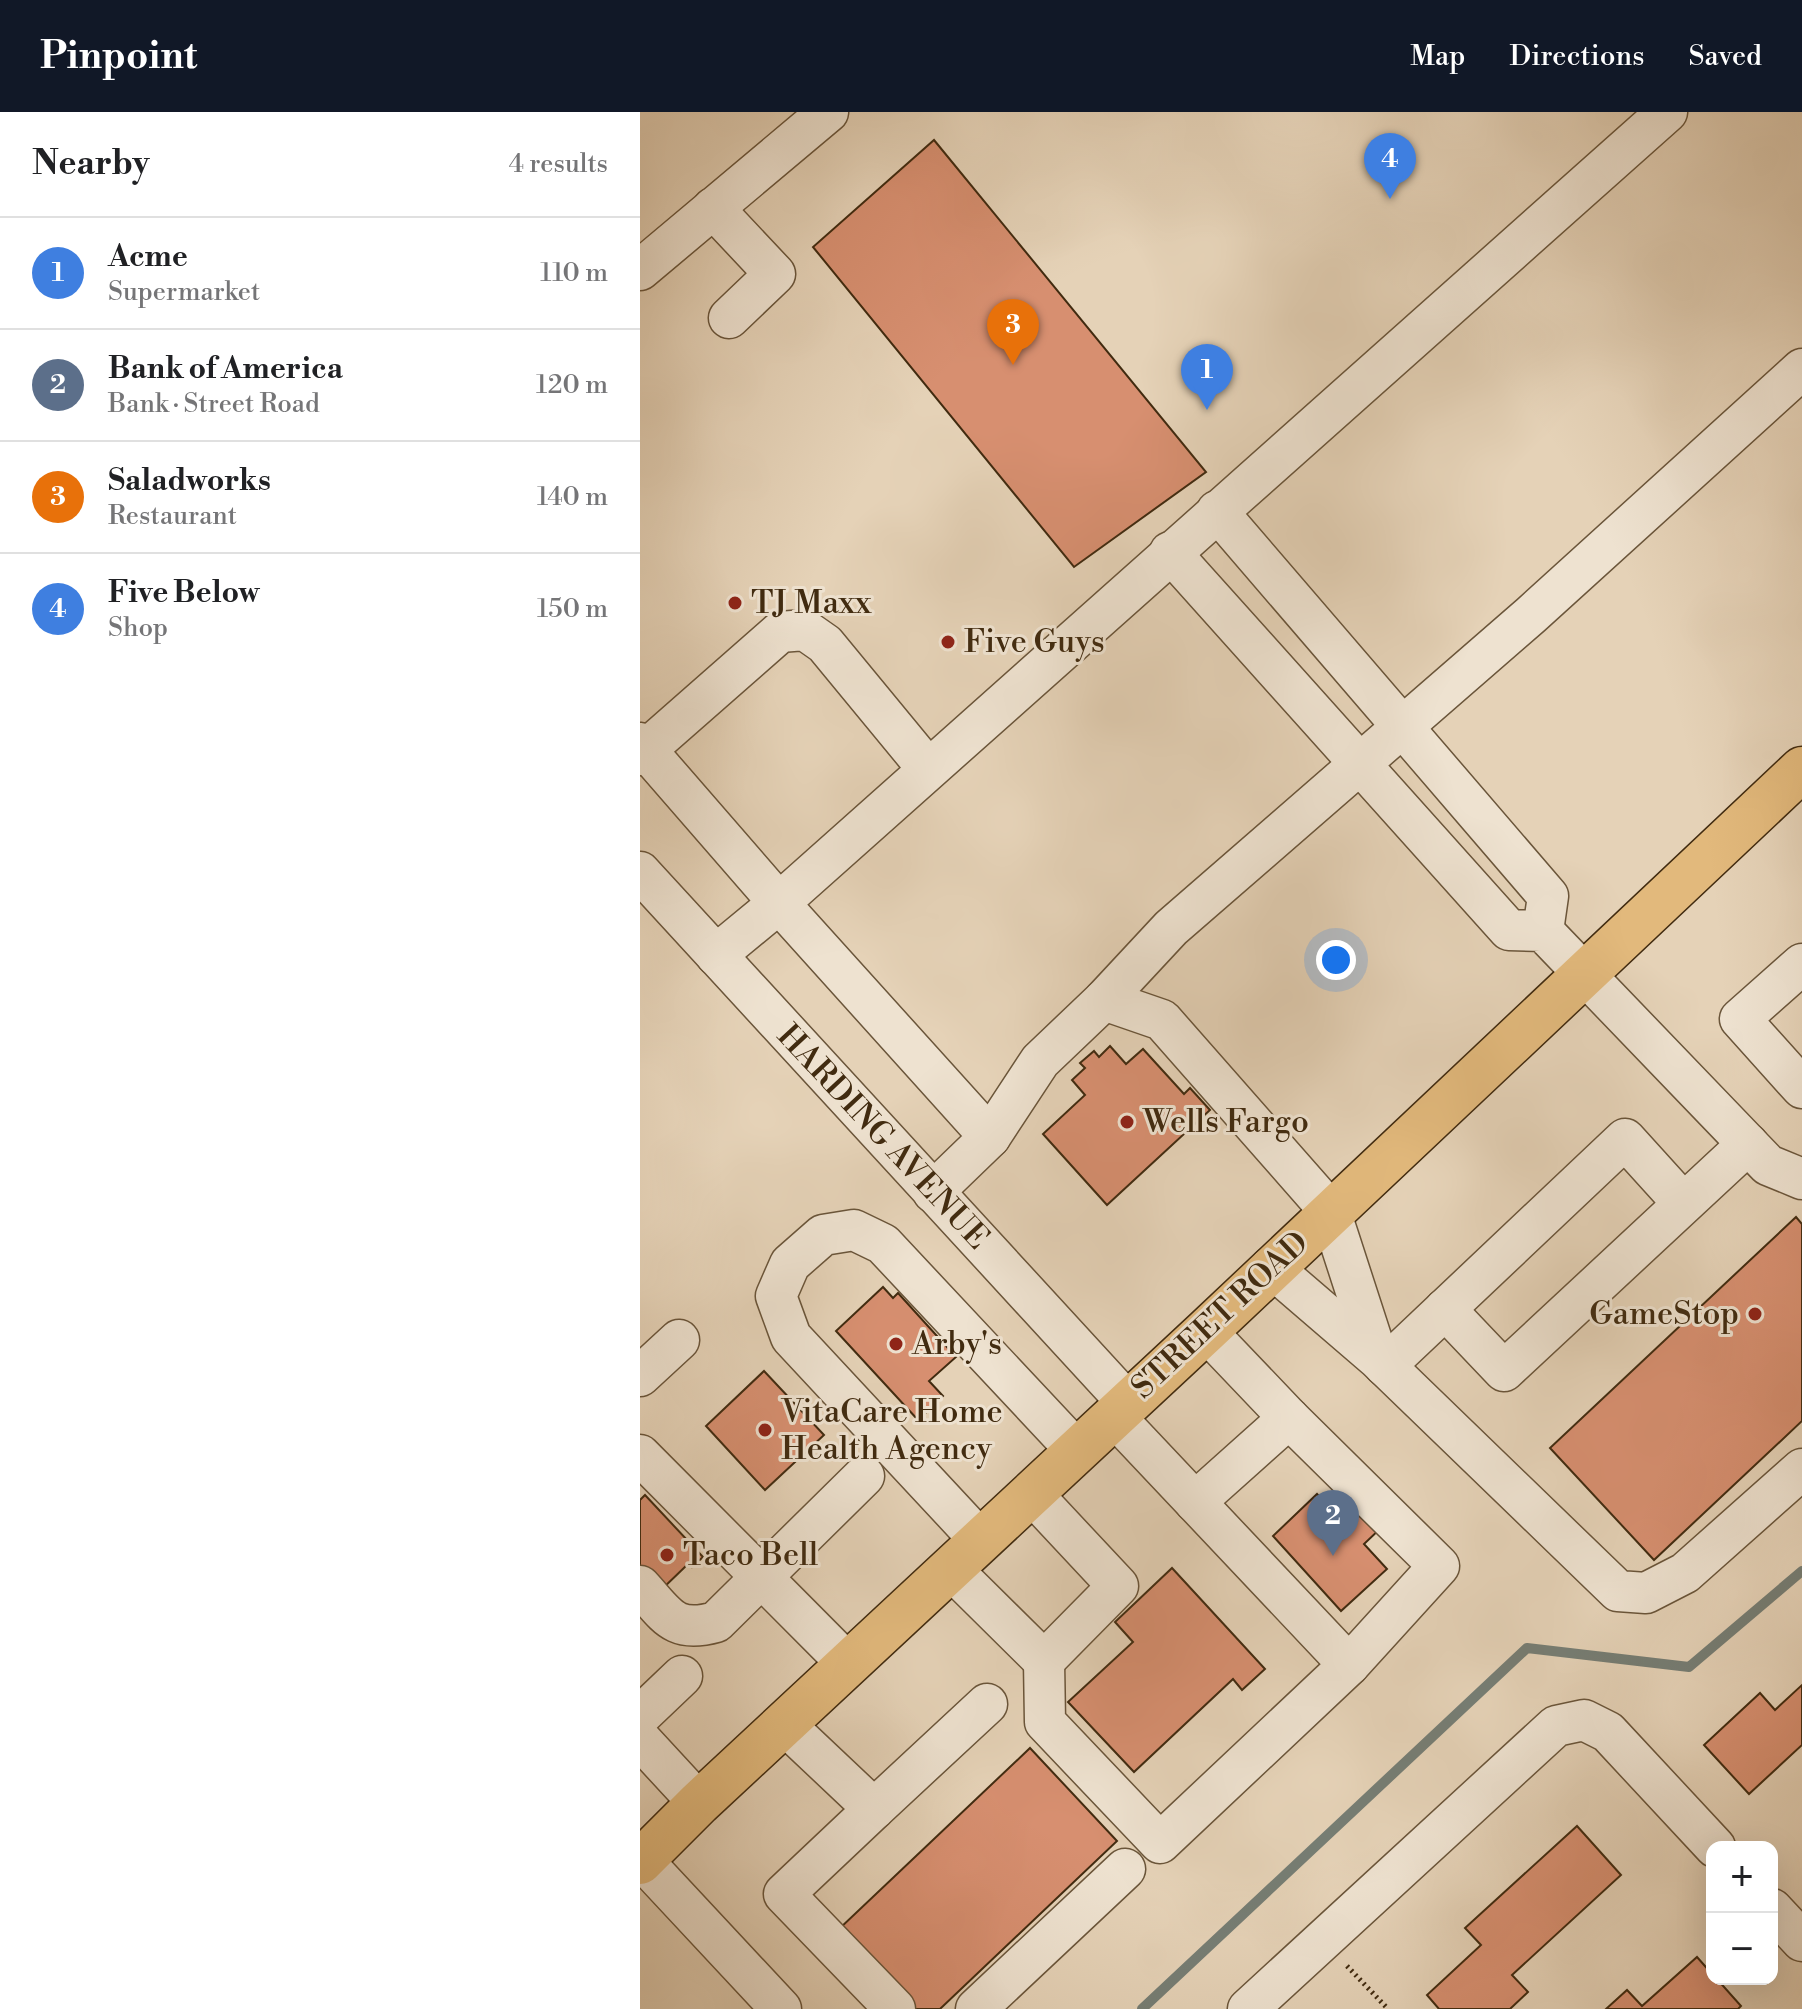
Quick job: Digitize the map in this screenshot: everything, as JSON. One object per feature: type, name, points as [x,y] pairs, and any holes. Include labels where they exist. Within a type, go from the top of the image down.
[{"type":"main road","name":"STREET ROAD","points":[[641,1861],[699,1803],[1802,769]]},
{"type":"street","points":[[640,270],[828,112]]},
{"type":"street","points":[[716,955],[779,903],[1667,112]]},
{"type":"street","points":[[713,208],[775,274],[729,318]]},
{"type":"street","points":[[933,1192],[990,1137],[1040,1061],[1104,1000],[1171,928],[1404,727],[1802,369]]},
{"type":"street","points":[[1217,511],[1548,896],[1543,931]]},
{"type":"street","points":[[1170,552],[1509,930],[1543,931],[1768,1165],[1802,1179]]},
{"type":"street","points":[[928,769],[825,644],[805,630],[780,632],[642,749],[990,1137]]},
{"type":"street","name":"HARDING AVENUE","points":[[640,872],[933,1192],[1121,1409],[1195,1502],[1349,1665]]},
{"type":"street","points":[[1802,964],[1740,1019],[1802,1088]]},
{"type":"street","points":[[1104,1000],[1162,1020],[1330,1211],[1381,1363]]},
{"type":"street","points":[[1381,1363],[1445,1309],[1625,1139],[1683,1203]]},
{"type":"street","points":[[1445,1309],[1504,1371],[1748,1144]]},
{"type":"street","points":[[1076,1450],[883,1244],[854,1230],[823,1235],[790,1264],[776,1296],[791,1337],[965,1554],[1044,1661],[1045,1722],[1160,1843],[1349,1665],[1439,1566],[1206,1331]]},
{"type":"street","points":[[1271,1267],[1381,1363],[1618,1591],[1646,1593],[1685,1573],[1802,1469]]},
{"type":"street","points":[[640,1376],[679,1340]]},
{"type":"street","points":[[1195,1502],[1289,1418]]},
{"type":"street","points":[[640,1455],[848,1664]]},
{"type":"street","points":[[640,1586],[674,1623],[694,1628],[716,1622],[864,1476]]},
{"type":"street","points":[[1031,1493],[1118,1586],[1044,1661]]},
{"type":"street","points":[[640,1716],[682,1676]]},
{"type":"street","points":[[895,2009],[784,1894],[987,1704]]},
{"type":"street","points":[[1248,2009],[1556,1726],[1584,1720],[1608,1732],[1709,1841]]},
{"type":"street","points":[[784,1724],[874,1809]]},
{"type":"street","points":[[640,1739],[699,1803]]},
{"type":"street","points":[[641,1861],[781,2009]]},
{"type":"street","points":[[976,2009],[1125,1869]]},
{"type":"street","points":[[1776,1913],[1802,1941]]},
{"type":"path","points":[[1323,1940],[1388,2009]]},
{"type":"building","points":[[934,140],[1206,472],[1074,567],[813,247]]},
{"type":"building","name":"Wells Fargo","points":[[1110,1046],[1126,1064],[1143,1049],[1184,1094],[1190,1088],[1210,1110],[1107,1205],[1043,1134],[1085,1095],[1072,1080],[1085,1068],[1080,1063],[1094,1051],[1099,1057]]},
{"type":"building","points":[[1796,1217],[1802,1224],[1802,1421],[1654,1560],[1550,1448]]},
{"type":"building","name":"Arby's","points":[[883,1287],[893,1298],[898,1293],[956,1357],[929,1381],[943,1396],[918,1420],[836,1331]]},
{"type":"building","name":"VitaCare Home Health Agency","points":[[764,1371],[824,1435],[765,1490],[706,1426]]},
{"type":"building","points":[[1317,1494],[1345,1524],[1364,1506],[1383,1526],[1364,1544],[1387,1569],[1341,1611],[1273,1536]]},
{"type":"building","points":[[645,1495],[703,1557],[692,1567],[689,1563],[659,1592],[640,1572],[640,1500]]},
{"type":"building","points":[[1172,1568],[1265,1669],[1242,1690],[1233,1679],[1134,1772],[1068,1702],[1133,1642],[1115,1622]]},
{"type":"building","points":[[1802,1685],[1802,1745],[1749,1794],[1704,1745],[1760,1693],[1775,1710]]},
{"type":"building","points":[[1030,1748],[1117,1841],[940,2009],[914,2009],[839,1929]]},
{"type":"building","points":[[1577,1826],[1621,1875],[1512,1975],[1528,1992],[1510,2009],[1439,2009],[1427,1995],[1481,1945],[1465,1928]]},
{"type":"building","points":[[1697,1957],[1706,1967],[1706,1985],[1722,1985],[1741,2006],[1738,2009],[1606,2009],[1627,1990],[1642,2006]]},
{"type":"waterway","points":[[1142,2009],[1527,1648],[1689,1667],[1802,1571]]},
{"type":"place","name":"Five Below","points":[[1390,199]]},
{"type":"place","name":"Saladworks","points":[[1013,365]]},
{"type":"place","name":"Acme","points":[[1207,410]]},
{"type":"place","name":"TJ Maxx","points":[[735,603]]},
{"type":"place","name":"Five Guys","points":[[948,642]]},
{"type":"place","name":"Wells Fargo","points":[[1127,1122]]},
{"type":"place","name":"GameStop","points":[[1755,1314]]},
{"type":"place","name":"Arby's","points":[[896,1344]]},
{"type":"place","name":"VitaCare Home Health Agency","points":[[765,1430]]},
{"type":"place","name":"Taco Bell","points":[[667,1555]]},
{"type":"place","name":"Bank of America","points":[[1333,1556]]}]
